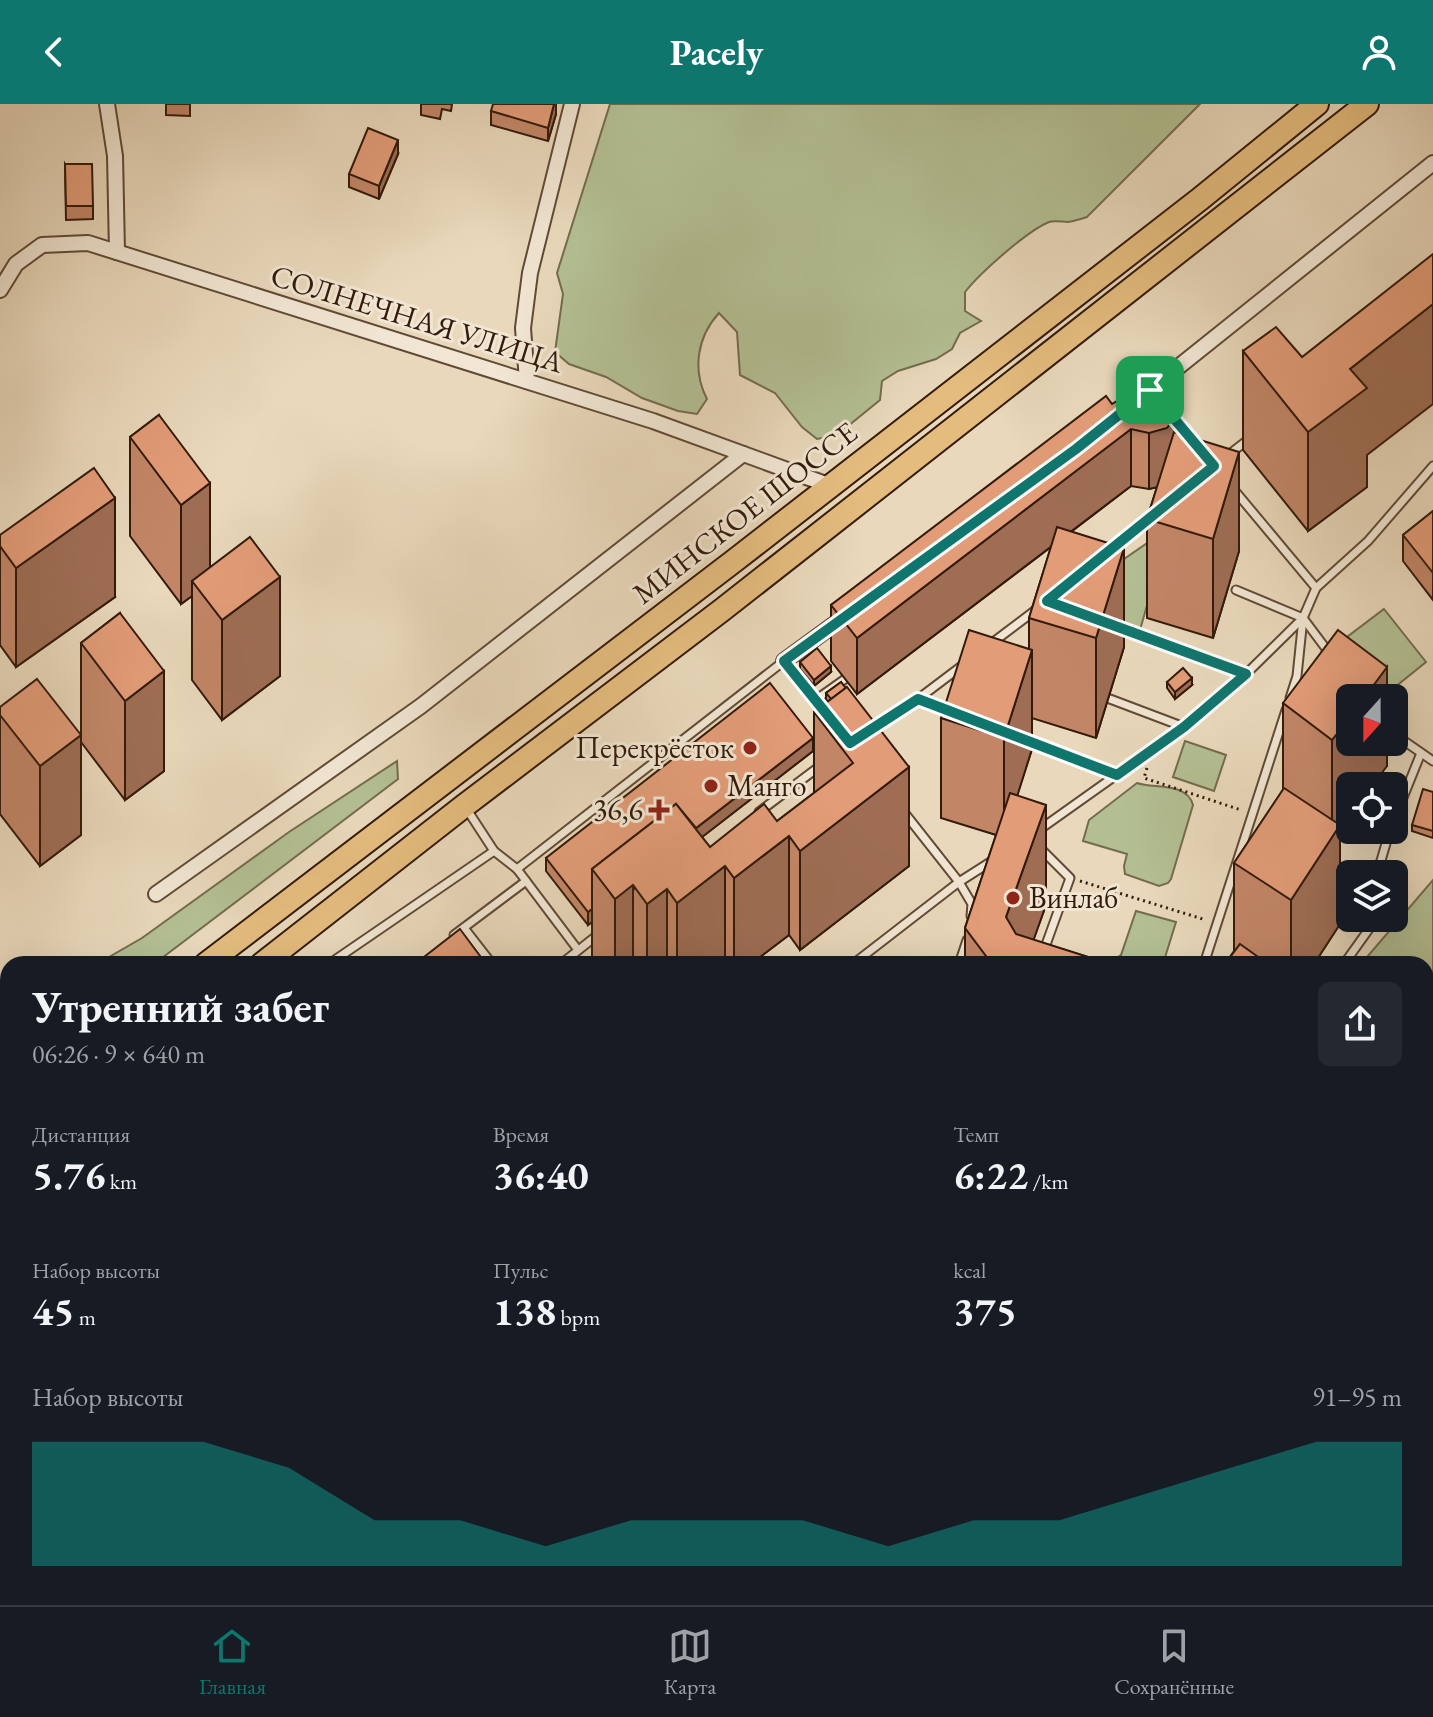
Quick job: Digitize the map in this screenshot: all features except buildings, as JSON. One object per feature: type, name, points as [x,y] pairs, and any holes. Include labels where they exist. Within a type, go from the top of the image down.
[{"type":"highway","name":"МИНСКОЕ ШОССЕ","points":[[216,956],[831,486],[1317,104]]},
{"type":"highway","name":"МИНСКОЕ ШОССЕ","points":[[272,956],[759,581],[1367,104]]},
{"type":"street","points":[[107,104],[115,156],[117,252]]},
{"type":"street","points":[[527,381],[523,328],[530,273],[572,104]]},
{"type":"street","points":[[1149,397],[1433,163]]},
{"type":"street","name":"СОЛНЕЧНАЯ УЛИЦА","points":[[0,290],[16,264],[42,245],[88,243],[653,421],[831,486]]},
{"type":"street","points":[[156,894],[421,706],[743,454]]},
{"type":"street","points":[[784,661],[861,605]]},
{"type":"lane","points":[[1168,412],[1196,444]]},
{"type":"lane","points":[[1214,466],[1259,431]]},
{"type":"lane","points":[[1207,956],[1297,676],[1303,618],[1316,588],[1368,541],[1433,466]]},
{"type":"lane","points":[[1224,478],[1316,588]]},
{"type":"lane","points":[[1107,553],[1155,514]]},
{"type":"lane","points":[[1236,590],[1303,618],[1337,664]]},
{"type":"lane","points":[[987,647],[1047,601]]},
{"type":"lane","points":[[1042,956],[1070,878],[1030,838],[1054,817],[1184,727],[1246,674],[1303,618]]},
{"type":"lane","points":[[1104,622],[1246,674]]},
{"type":"lane","points":[[861,736],[918,699],[975,656]]},
{"type":"lane","points":[[517,869],[784,661],[832,722]]},
{"type":"lane","points":[[814,701],[845,679]]},
{"type":"lane","points":[[918,699],[961,715]]},
{"type":"lane","points":[[1110,699],[1184,727]]},
{"type":"lane","points":[[1018,737],[1117,775]]},
{"type":"lane","points":[[1408,744],[1433,761]]},
{"type":"lane","points":[[1408,785],[1421,753]]},
{"type":"lane","points":[[751,818],[825,762]]},
{"type":"lane","points":[[895,801],[959,882],[972,904],[970,919]]},
{"type":"lane","points":[[464,806],[494,851],[517,869],[578,950]]},
{"type":"lane","points":[[1042,813],[1054,817]]},
{"type":"lane","points":[[1252,814],[1264,823]]},
{"type":"lane","points":[[341,956],[494,851]]},
{"type":"lane","points":[[864,956],[959,882],[1006,852]]},
{"type":"lane","points":[[1326,864],[1336,871]]},
{"type":"lane","points":[[452,937],[526,881]]},
{"type":"lane","points":[[464,928],[486,956]]},
{"type":"lane","points":[[571,956],[603,931]]},
{"type":"lane","points":[[1350,956],[1367,932]]},
{"type":"lane","points":[[962,956],[969,935]]},
{"type":"path","points":[[1153,749],[1144,778],[1252,814]]},
{"type":"path","points":[[1070,878],[1217,924]]},
{"type":"green space","points":[[610,104],[1200,104],[1087,217],[1068,222],[1051,221],[1017,243],[981,274],[965,292],[965,311],[981,321],[960,333],[952,349],[936,359],[898,371],[882,381],[880,400],[837,435],[817,439],[802,427],[775,393],[740,375],[737,332],[719,313],[706,332],[699,354],[699,377],[707,399],[697,414],[678,411],[642,398],[606,377],[569,364],[555,352],[563,294],[557,273]]},
{"type":"green space","points":[[1169,528],[1140,630],[1062,602]]},
{"type":"green space","points":[[1384,609],[1426,662],[1399,684],[1384,684],[1347,637]]},
{"type":"green space","points":[[1185,741],[1226,755],[1214,791],[1173,777]]},
{"type":"green space","points":[[397,761],[398,779],[165,956],[111,956],[142,938],[289,832]]},
{"type":"green space","points":[[1137,783],[1177,790],[1190,798],[1193,805],[1171,879],[1159,886],[1125,874],[1127,854],[1083,841],[1089,820]]},
{"type":"green space","points":[[1433,880],[1433,956],[1368,956],[1388,932],[1408,932],[1408,909]]},
{"type":"green space","points":[[1136,911],[1176,922],[1165,956],[1121,955]]},
{"type":"place","name":"Перекрёсток","points":[[750,748]]},
{"type":"place","name":"Манго","points":[[711,786]]},
{"type":"place","name":"36,6","points":[[659,810]]},
{"type":"place","name":"Винлаб","points":[[1013,898]]},
{"type":"route","points":[[1150,390],[1214,466],[1047,601],[1246,674],[1184,727],[1117,775],[918,699],[850,743],[784,661],[1076,449],[1150,390]]}]
